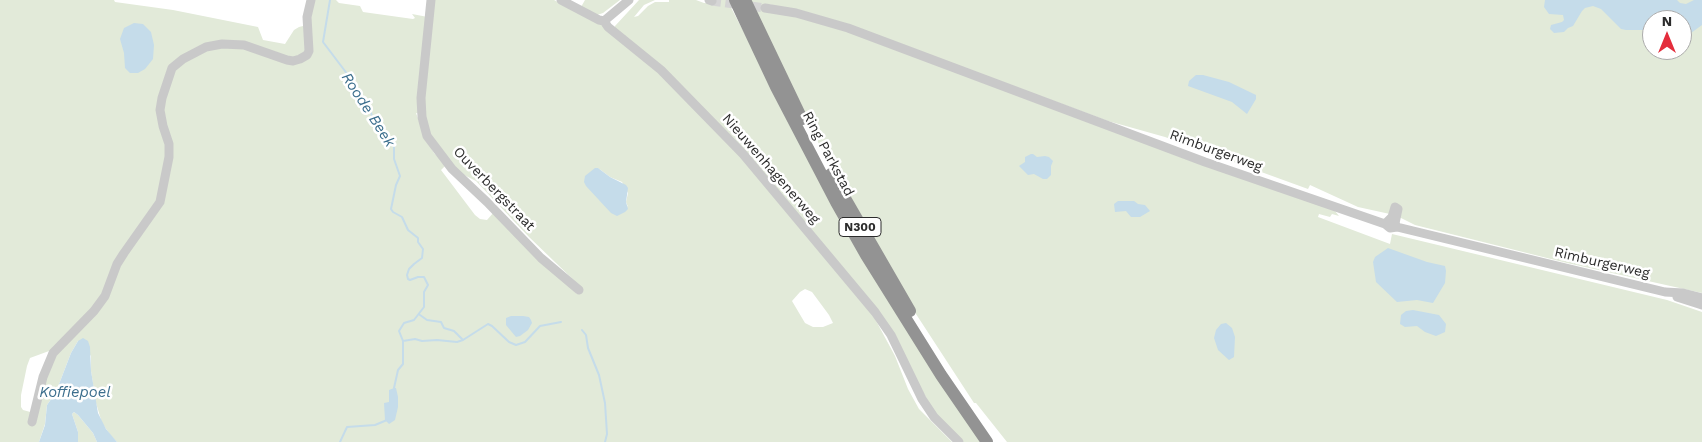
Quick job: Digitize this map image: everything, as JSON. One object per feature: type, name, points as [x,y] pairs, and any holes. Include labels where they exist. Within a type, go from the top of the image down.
[{"type":"highway","name":"Ring Parkstad","points":[[735,0],[785,105],[866,255],[941,375],[987,442]]},
{"type":"highway","name":"Ring Parkstad","points":[[745,0],[802,118],[859,226],[920,328],[996,442]]},
{"type":"street","points":[[32,422],[43,377],[53,353],[94,311],[105,296],[117,264],[160,202],[169,144],[160,110],[172,68],[183,59],[206,47],[222,44],[244,45],[287,60],[294,61],[300,59],[307,55],[309,51],[307,17],[312,0]]},
{"type":"street","name":"Ouverbergstraat","points":[[431,0],[421,98],[422,117],[427,136],[452,169],[541,258],[579,290]]},
{"type":"street","name":"Nieuwenhagenerweg","points":[[561,0],[598,20],[604,21],[608,27],[661,70],[743,154],[876,312],[891,335],[922,400],[934,417],[959,442]]},
{"type":"street","points":[[604,21],[629,0]]},
{"type":"street","name":"Rimburgerweg","points":[[765,8],[848,28],[1214,165],[1385,224],[1390,228],[1397,227],[1665,292],[1702,306]]},
{"type":"street","points":[[1385,224],[1397,208],[1395,223],[1397,227]]},
{"type":"street","name":"Rimburgerweg","points":[[1665,292],[1683,293],[1702,298]]},
{"type":"green space","points":[[0,0],[114,0],[115,2],[173,10],[258,27],[263,40],[285,44],[294,30],[307,25],[314,0],[336,0],[339,3],[360,6],[363,12],[413,19],[415,18],[412,14],[433,18],[434,0],[554,0],[599,23],[613,34],[615,26],[639,0],[655,0],[644,5],[634,17],[638,16],[655,2],[696,0],[711,3],[712,0],[727,0],[747,38],[982,442],[961,442],[938,419],[901,352],[874,317],[895,356],[908,389],[919,409],[952,442],[117,442],[102,423],[96,403],[91,371],[91,356],[78,341],[71,353],[56,392],[47,405],[45,424],[39,442],[0,442]],"holes":[[[416,113],[422,114],[426,127],[439,149],[456,171],[476,181],[529,237],[583,289],[577,294],[494,212],[487,220],[480,219],[475,215],[441,170],[446,165],[434,153],[425,138]],[[598,168],[610,177],[622,182],[628,193],[626,202],[628,207]],[[805,289],[812,292],[833,323],[823,327],[813,327],[805,323],[792,301]],[[49,351],[34,413],[23,410],[21,407],[21,395],[30,358]]]},
{"type":"green space","points":[[585,0],[620,0],[603,13],[597,15],[581,7]]},
{"type":"green space","points":[[748,0],[1702,0],[1702,293],[1567,263],[1415,225],[1399,216],[1358,207],[1310,185],[1308,189],[1165,137],[1108,121],[946,61],[777,6],[765,5],[779,12],[829,24],[1335,211],[1339,216],[1332,214],[1330,217],[1319,214],[1318,217],[1390,244],[1392,234],[1667,300],[1702,312],[1702,442],[1007,442],[976,403],[974,403],[901,291],[823,152]]},
{"type":"green space","points":[[74,412],[93,433],[97,442],[78,442],[78,432],[72,414]]},
{"type":"water","points":[[1545,0],[1677,0],[1680,3],[1686,4],[1694,0],[1702,0],[1702,25],[1692,32],[1692,10],[1642,10],[1642,30],[1626,30],[1621,29],[1601,9],[1593,6],[1582,11],[1573,26],[1564,32],[1554,33],[1550,29],[1551,25],[1562,22],[1564,20],[1563,15],[1549,14],[1544,7]]},
{"type":"water","points":[[134,23],[143,24],[151,32],[154,45],[153,59],[145,69],[138,73],[130,73],[125,68],[124,53],[120,39],[124,28]]},
{"type":"water","points":[[1196,75],[1229,82],[1256,95],[1256,99],[1247,114],[1232,102],[1188,86],[1189,81]]},
{"type":"water","points":[[1031,154],[1037,157],[1049,157],[1053,161],[1051,175],[1047,179],[1034,174],[1028,175],[1019,166],[1025,162],[1025,157]]},
{"type":"water","points":[[595,168],[626,185],[628,188],[626,202],[628,209],[625,212],[617,216],[611,213],[586,186],[584,182],[585,176]]},
{"type":"water","points":[[1118,201],[1134,201],[1145,205],[1150,211],[1140,217],[1131,217],[1126,211],[1115,212],[1114,204]]},
{"type":"water","points":[[1388,248],[1427,262],[1445,266],[1445,283],[1433,303],[1417,300],[1397,302],[1376,282],[1373,262],[1375,257]]},
{"type":"water","points":[[1413,310],[1439,315],[1446,324],[1445,332],[1436,336],[1425,332],[1417,326],[1405,327],[1400,324],[1401,315],[1406,311]]},
{"type":"water","points":[[529,317],[532,323],[528,330],[516,337],[506,325],[506,318]]},
{"type":"water","points":[[1226,323],[1232,328],[1235,337],[1234,357],[1229,360],[1218,350],[1214,338],[1216,330],[1221,324]]},
{"type":"water","name":"Koffiepoel","points":[[83,338],[88,341],[90,347],[91,371],[98,413],[106,429],[117,442],[97,442],[93,433],[74,412],[72,414],[78,432],[78,442],[39,442],[45,425],[47,405],[56,392],[71,353],[78,341]]},
{"type":"water","points":[[396,388],[398,397],[398,407],[395,420],[389,424],[385,420],[384,403],[389,402],[389,390]]},
{"type":"waterway","name":"Roode Beek","points":[[330,0],[323,42],[369,106],[372,116],[387,141],[394,146],[394,159],[400,176],[391,209],[402,217],[408,230],[418,238],[418,242],[423,249],[422,258],[409,269],[407,275],[410,280],[424,277],[428,285],[424,292],[424,307],[414,320],[404,323],[399,331],[403,341],[415,339],[457,342],[488,324],[509,342],[516,345],[525,342],[540,326],[561,322]]},
{"type":"waterway","points":[[420,315],[427,320],[441,322],[444,328],[454,331],[463,340]]},
{"type":"waterway","name":"Roode Beek","points":[[582,330],[586,335],[588,348],[599,375],[605,403],[607,434],[605,442]]},
{"type":"waterway","points":[[394,388],[398,370],[403,364],[403,341]]},
{"type":"waterway","points":[[340,442],[347,427],[375,425],[387,420]]},
{"type":"tunnel","points":[[712,1],[765,8]]}]
